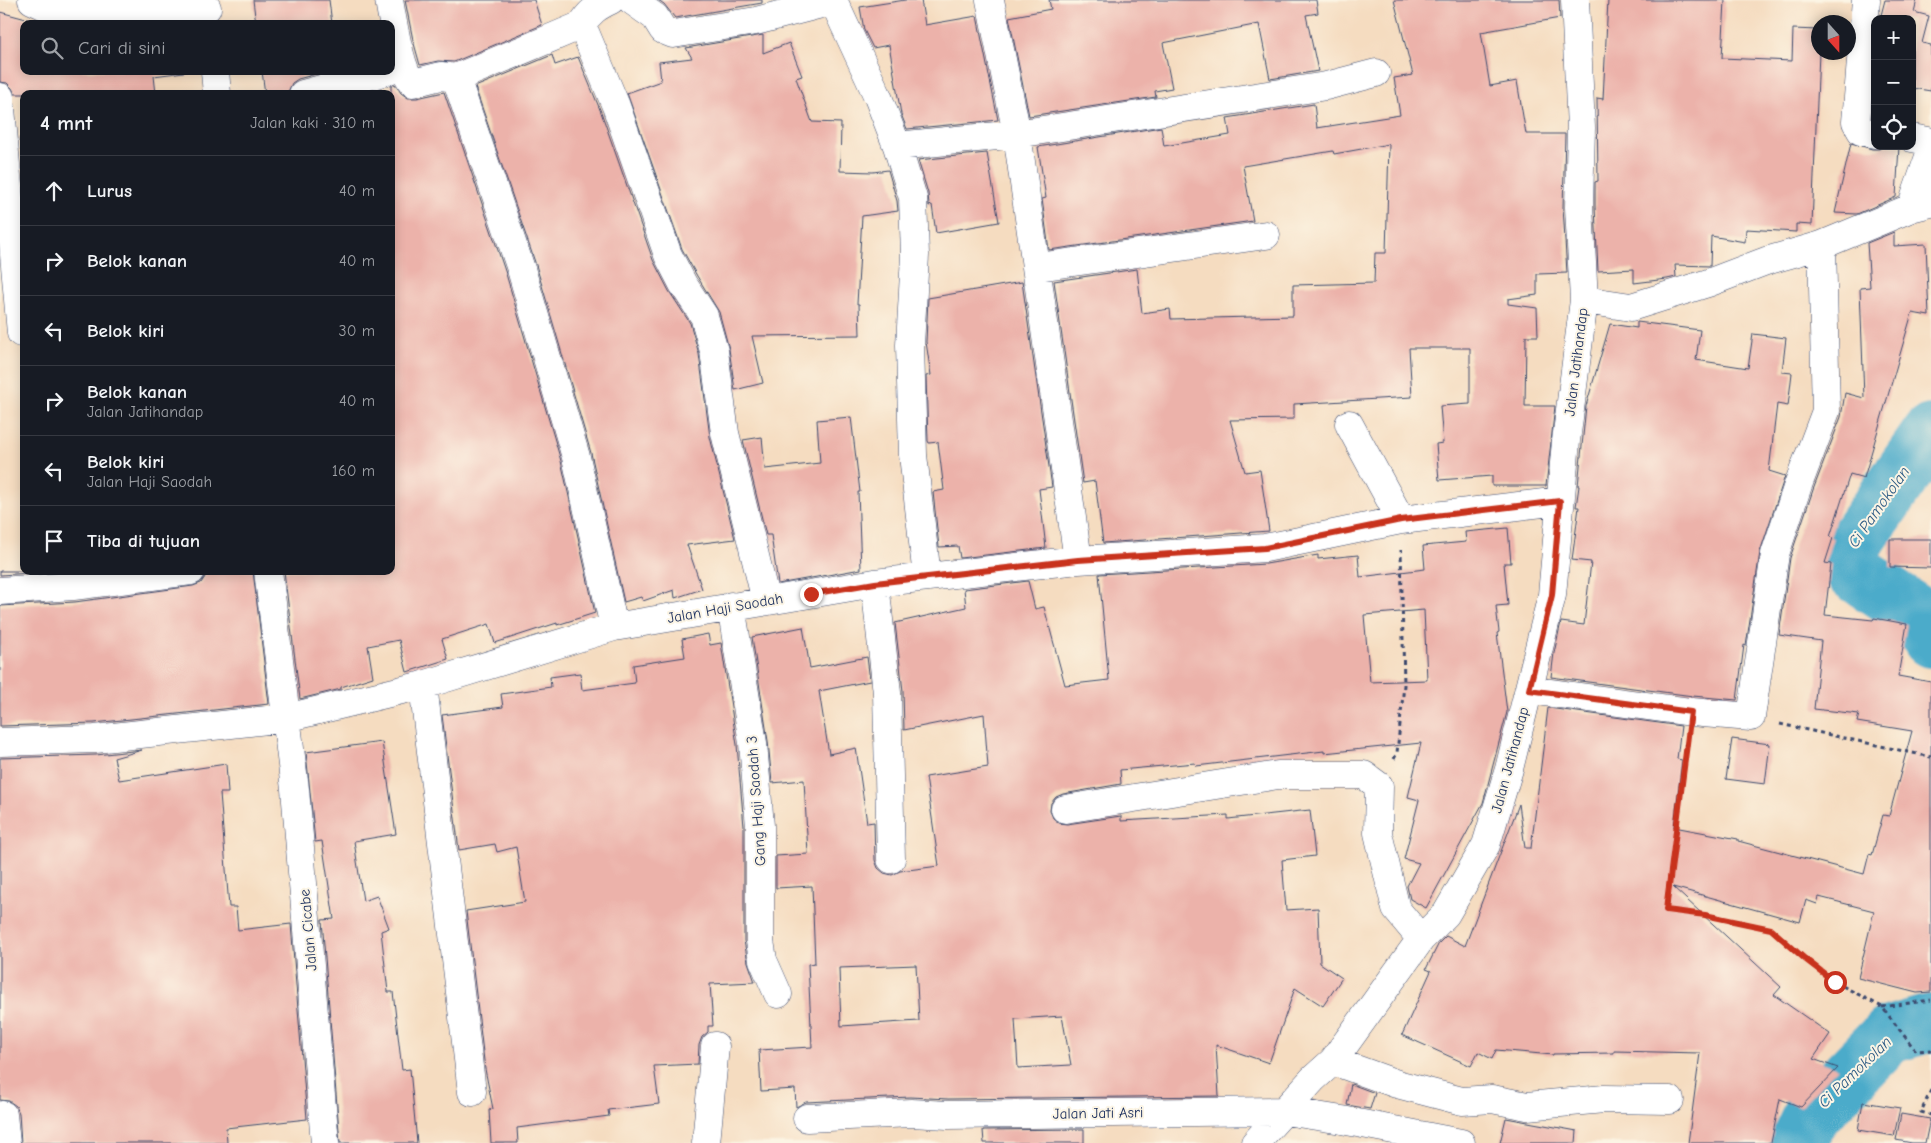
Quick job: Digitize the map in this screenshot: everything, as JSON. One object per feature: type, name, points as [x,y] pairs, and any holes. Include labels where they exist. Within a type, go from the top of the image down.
[{"type":"street","points":[[32,0],[60,13],[208,10]]},
{"type":"street","points":[[389,0],[390,20]]},
{"type":"street","points":[[395,70],[413,83],[441,76],[456,78],[582,25],[588,14],[611,0]]},
{"type":"street","points":[[631,0],[655,17],[663,30],[673,34],[756,20],[833,0],[878,97],[897,146],[913,198],[915,255],[910,345],[913,455],[927,577]]},
{"type":"street","points":[[990,0],[1017,134],[1038,267],[1078,560]]},
{"type":"street","name":"Jalan Jatihandap","points":[[1255,1143],[1313,1079],[1333,1061],[1421,939],[1446,914],[1486,846],[1509,770],[1552,595],[1560,501],[1584,300],[1580,207],[1581,128],[1575,0]]},
{"type":"street","points":[[1866,0],[1856,122],[1861,131],[1871,133]]},
{"type":"street","points":[[582,25],[616,106],[668,255],[683,284],[704,316],[714,350],[725,433],[766,601]]},
{"type":"street","points":[[897,146],[1017,134],[1326,86],[1376,73]]},
{"type":"street","points":[[215,75],[217,90]]},
{"type":"street","points":[[318,90],[372,75]]},
{"type":"street","points":[[456,78],[521,269],[576,457],[614,627]]},
{"type":"street","points":[[0,97],[15,334]]},
{"type":"street","points":[[1916,139],[1928,141],[1931,145]]},
{"type":"street","points":[[1584,300],[1631,307],[1708,283],[1766,261],[1822,245],[1924,205],[1931,151]]},
{"type":"street","points":[[1038,267],[1266,235]]},
{"type":"street","points":[[1529,690],[1691,712],[1751,717],[1775,554],[1826,411],[1822,245]]},
{"type":"street","points":[[1349,424],[1401,520]]},
{"type":"street","name":"Jalan Haji Saodah","points":[[0,742],[95,738],[286,718],[423,685],[614,627],[875,583],[1078,560],[1265,548],[1401,520],[1560,501]]},
{"type":"street","points":[[0,591],[73,586],[160,575]]},
{"type":"street","name":"Jalan Cicabe","points":[[268,575],[295,789],[325,1143]]},
{"type":"street","points":[[875,583],[887,693],[891,859]]},
{"type":"street","name":"Gang Haji Saodah 3","points":[[731,606],[753,742],[760,826],[760,940],[763,960],[778,994]]},
{"type":"street","points":[[423,685],[472,1092]]},
{"type":"street","points":[[1065,809],[1278,775],[1364,775],[1379,786],[1378,833],[1396,909],[1421,939]]},
{"type":"street","points":[[706,1143],[715,1046]]},
{"type":"street","points":[[1333,1061],[1397,1084],[1462,1102],[1492,1099],[1527,1106],[1604,1098],[1670,1100]]},
{"type":"street","name":"Jalan Jati Asri","points":[[807,1118],[911,1113],[948,1115],[1285,1111],[1462,1143]]},
{"type":"street","points":[[3,1115],[6,1143]]},
{"type":"path","points":[[1379,786],[1397,753],[1404,685],[1401,520]]},
{"type":"path","points":[[1691,712],[1666,910],[1705,915],[1771,929],[1835,982],[1882,1007],[1916,1051],[1931,1050]]},
{"type":"path","points":[[1751,717],[1931,758]]},
{"type":"path","points":[[1882,1007],[1931,1000]]},
{"type":"path","points":[[1931,1090],[1921,1112],[1931,1115]]},
{"type":"building","points":[[253,0],[329,0],[332,20],[256,20]]},
{"type":"building","points":[[405,0],[534,0],[542,25],[454,62],[438,61],[420,65]]},
{"type":"building","points":[[658,0],[762,0],[762,3],[675,18],[664,4]]},
{"type":"building","points":[[905,0],[921,0],[925,25],[977,16],[998,120],[907,129],[901,114],[889,45],[873,48],[864,30],[860,7]]},
{"type":"building","points":[[1049,0],[1316,0],[1318,13],[1306,15],[1318,71],[1270,79],[1259,24],[1163,43],[1172,88],[1155,91],[1156,97],[1029,116],[1009,17],[1051,9]]},
{"type":"building","points":[[1394,0],[1559,0],[1560,18],[1481,32],[1490,86],[1517,81],[1526,134],[1565,134],[1563,207],[1567,273],[1537,274],[1537,295],[1508,299],[1508,304],[1537,308],[1538,336],[1526,336],[1525,406],[1555,406],[1546,486],[1492,486],[1492,476],[1439,480],[1436,444],[1443,443],[1440,406],[1470,404],[1470,348],[1409,348],[1412,397],[1294,404],[1294,419],[1230,420],[1245,472],[1260,470],[1269,531],[1103,543],[1095,481],[1083,483],[1054,281],[1137,269],[1142,313],[1170,309],[1171,319],[1293,316],[1293,285],[1374,283],[1375,253],[1386,253],[1389,144],[1334,154],[1333,151],[1243,166],[1253,221],[1049,250],[1042,199],[1046,198],[1038,147],[1161,127],[1164,146],[1230,135],[1227,118],[1314,104],[1317,128],[1400,115],[1394,78],[1413,75]]},
{"type":"building","points":[[1608,0],[1725,0],[1722,58],[1792,61],[1793,29],[1811,30],[1811,60],[1819,60],[1812,225],[1796,224],[1796,232],[1746,229],[1745,242],[1711,236],[1710,266],[1675,265],[1676,277],[1667,279],[1634,283],[1634,269],[1598,271],[1595,207],[1595,182],[1598,181],[1597,98],[1603,99]]},
{"type":"building","points":[[1885,0],[1917,0],[1914,12],[1929,16],[1922,43],[1931,45],[1931,91],[1916,89],[1916,15],[1881,15]]},
{"type":"building","points":[[0,12],[30,20],[20,20],[20,75],[161,75],[154,76],[156,90],[20,90],[20,94],[15,94],[7,83],[0,82]]},
{"type":"building","points":[[763,35],[763,53],[789,43],[802,76],[796,78],[812,122],[841,123],[840,171],[873,172],[888,170],[898,211],[862,216],[857,304],[859,304],[860,335],[752,336],[763,383],[735,390],[729,349],[719,312],[682,249],[627,93],[661,81],[659,62],[692,58],[686,48]]},
{"type":"building","points":[[552,55],[555,65],[578,57],[601,112],[653,260],[669,291],[690,323],[699,354],[710,437],[735,539],[687,545],[702,589],[675,598],[674,590],[643,601],[641,597],[624,602],[591,453],[536,265],[475,87]]},
{"type":"building","points":[[263,75],[312,75],[298,79],[292,83],[289,90],[264,90]]},
{"type":"building","points":[[395,84],[401,93],[408,98],[444,92],[506,274],[561,461],[595,613],[495,643],[489,624],[442,639],[448,659],[407,672],[399,640],[368,646],[373,677],[341,687],[341,689],[300,699],[284,575],[395,575],[395,90],[391,90],[391,86]]},
{"type":"building","points":[[1851,143],[1871,150],[1899,150],[1896,197],[1857,214],[1835,213]]},
{"type":"building","points":[[987,153],[999,222],[936,233],[932,205],[929,206],[928,193],[918,160]]},
{"type":"building","points":[[1894,232],[1894,246],[1926,244],[1929,316],[1912,313],[1864,478],[1850,474],[1830,537],[1833,538],[1825,563],[1831,564],[1825,615],[1873,620],[1874,618],[1907,624],[1898,676],[1931,682],[1931,992],[1917,993],[1858,978],[1874,911],[1819,897],[1817,904],[1806,900],[1800,922],[1673,887],[1781,987],[1774,995],[1830,1034],[1813,1059],[1838,1068],[1801,1107],[1780,1099],[1771,1143],[1688,1143],[1700,1053],[1614,1051],[1614,1053],[1553,1055],[1496,1050],[1492,1059],[1478,1052],[1471,1066],[1402,1035],[1431,971],[1426,969],[1439,943],[1446,936],[1465,946],[1519,804],[1525,848],[1531,848],[1548,708],[1681,726],[1677,759],[1682,760],[1674,827],[1738,839],[1738,841],[1864,874],[1869,854],[1872,855],[1883,815],[1889,816],[1912,731],[1857,722],[1859,714],[1814,709],[1821,641],[1779,635],[1790,558],[1813,490],[1841,417],[1845,393],[1864,398],[1860,288],[1870,287],[1867,243]]},
{"type":"building","points":[[1022,282],[1052,487],[1039,489],[1046,548],[960,558],[958,546],[939,547],[933,492],[944,490],[938,442],[929,443],[928,441],[926,376],[931,375],[926,342],[928,298]]},
{"type":"building","points":[[1637,322],[1700,330],[1696,360],[1748,368],[1753,334],[1786,338],[1782,372],[1792,373],[1788,406],[1777,404],[1769,471],[1785,476],[1760,552],[1746,646],[1744,645],[1737,700],[1551,677],[1561,622],[1584,625],[1591,562],[1572,560],[1579,507],[1576,507],[1586,406],[1610,324],[1637,328]]},
{"type":"building","points":[[851,417],[860,492],[858,492],[861,569],[778,584],[771,535],[766,535],[743,440],[762,437],[765,469],[820,463],[817,420]]},
{"type":"building","points":[[1508,528],[1511,563],[1504,563],[1508,605],[1496,606],[1499,632],[1497,633],[1507,712],[1483,803],[1426,908],[1410,899],[1407,886],[1419,863],[1404,859],[1419,800],[1408,797],[1421,743],[1324,753],[1324,751],[1196,766],[1195,763],[1120,770],[1121,784],[1063,794],[1056,797],[1051,803],[1050,811],[1053,818],[1059,823],[1067,824],[1121,816],[1121,821],[1228,815],[1228,819],[1310,810],[1315,856],[1282,860],[1286,910],[1318,908],[1320,963],[1342,978],[1323,1006],[1295,988],[1269,1063],[1216,1045],[1219,1096],[948,1099],[910,1097],[806,1102],[796,1107],[795,1089],[761,1091],[759,1050],[812,1047],[808,964],[815,963],[812,886],[776,888],[776,856],[808,854],[804,780],[772,783],[768,741],[752,637],[803,627],[810,668],[867,657],[870,681],[819,691],[829,754],[856,748],[867,823],[874,822],[875,860],[878,868],[884,873],[892,875],[900,871],[939,866],[926,777],[988,767],[984,714],[904,730],[903,691],[895,623],[966,607],[964,589],[1028,581],[1035,609],[1044,607],[1065,685],[1109,680],[1099,574],[1266,564],[1318,555],[1318,559],[1358,555],[1360,577],[1425,569],[1423,546],[1466,542],[1465,532]],"holes":[[[1424,610],[1427,680],[1370,682],[1364,615]],[[916,965],[919,1021],[841,1026],[839,968]],[[1062,1016],[1071,1065],[1018,1068],[1015,1019]]]},
{"type":"building","points":[[1890,539],[1931,539],[1931,568],[1890,567]]},
{"type":"building","points":[[0,571],[20,571],[20,574],[0,575]]},
{"type":"building","points":[[205,575],[253,575],[269,704],[94,723],[0,726],[0,606],[75,602],[193,586],[201,583]]},
{"type":"building","points":[[708,634],[710,645],[721,643],[737,745],[744,827],[744,941],[748,962],[755,982],[710,984],[713,1026],[708,1026],[708,1032],[702,1037],[699,1045],[698,1064],[654,1066],[659,1104],[608,1110],[609,1116],[517,1128],[518,1143],[491,1143],[489,1110],[493,1109],[485,1069],[466,911],[525,902],[516,847],[497,852],[495,844],[459,850],[442,715],[503,707],[501,694],[551,687],[550,677],[580,673],[582,690],[635,683],[633,665],[685,657],[682,639]]},
{"type":"building","points":[[1732,739],[1770,744],[1765,784],[1726,779]]},
{"type":"building","points":[[382,742],[396,834],[354,841],[363,901],[377,896],[389,928],[381,931],[388,992],[393,992],[402,1070],[410,1069],[417,1143],[340,1143],[322,920],[334,919],[322,841],[315,842],[306,752]]},
{"type":"building","points":[[142,750],[114,758],[119,780],[226,764],[228,793],[220,793],[229,907],[236,907],[238,930],[291,924],[307,1119],[226,1128],[227,1143],[21,1143],[19,1113],[16,1106],[9,1101],[0,1100],[0,758],[96,755]]},
{"type":"building","points":[[1351,1084],[1375,1093],[1370,1109],[1347,1105]]},
{"type":"building","points":[[1863,1102],[1900,1108],[1894,1136],[1858,1130]]},
{"type":"building","points":[[1901,1114],[1930,1119],[1925,1143],[1896,1140]]},
{"type":"building","points":[[1506,1118],[1577,1131],[1576,1143],[1500,1143]]},
{"type":"building","points":[[1084,1129],[1084,1143],[984,1143],[983,1130]]},
{"type":"waterway","name":"Ci Pamokolan","points":[[1931,433],[1846,555],[1855,573],[1917,614],[1931,639]]},
{"type":"waterway","name":"Ci Pamokolan","points":[[1798,1143],[1811,1115],[1889,1035],[1931,1023]]},
{"type":"route","points":[[811,594],[875,583],[1078,560],[1265,548],[1401,520],[1560,501],[1552,595],[1529,690],[1691,712],[1666,910],[1705,915],[1771,929],[1835,982]]}]
